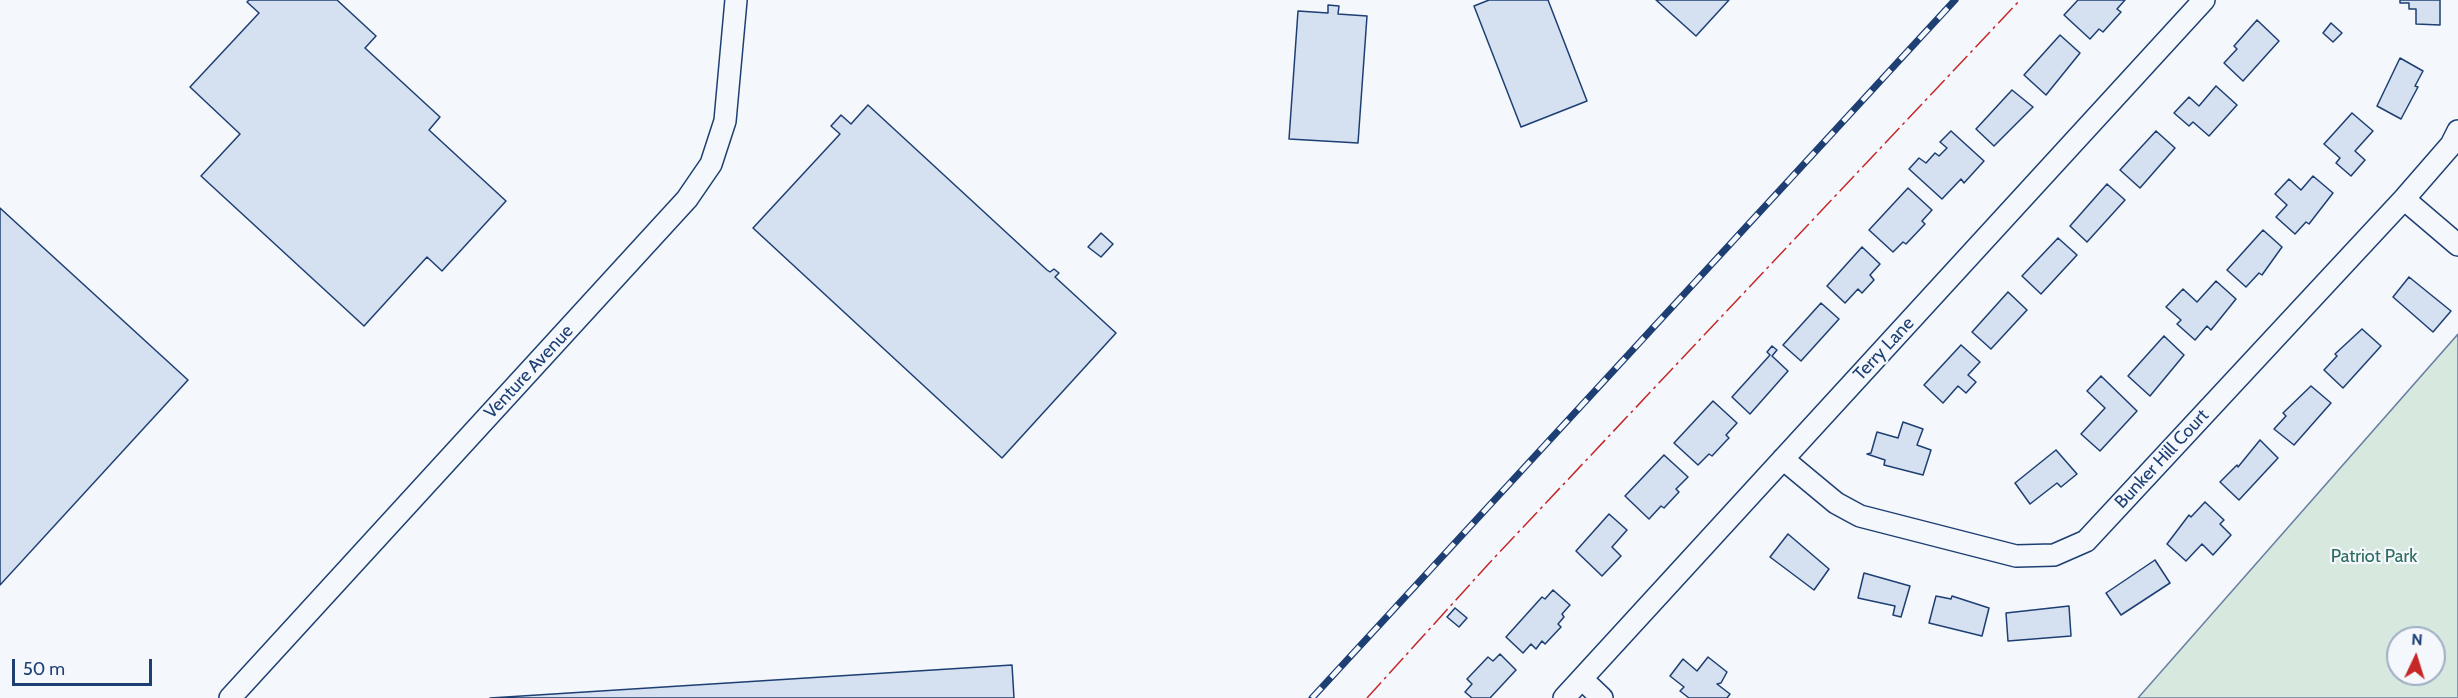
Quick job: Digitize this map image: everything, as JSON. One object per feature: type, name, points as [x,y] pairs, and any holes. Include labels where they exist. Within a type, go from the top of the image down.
[{"type":"street","name":"Venture Avenue","points":[[230,698],[687,199],[711,165],[725,121],[736,0]]},
{"type":"street","name":"Terry Lane","points":[[1564,698],[2204,0]]},
{"type":"street","name":"Bunker Hill Court","points":[[1783,459],[1836,503],[1860,516],[2016,556],[2054,555],[2086,541],[2404,199],[2451,145],[2458,131]]},
{"type":"street","points":[[2404,199],[2458,245]]},
{"type":"street","points":[[1582,679],[1602,698]]},
{"type":"green space","name":"Patriot Park","points":[[2458,334],[2458,698],[2138,698]]},
{"type":"building","points":[[249,0],[337,0],[376,36],[365,48],[440,117],[429,130],[506,201],[442,271],[427,257],[364,326],[201,176],[240,134],[190,87],[259,13],[247,2]]},
{"type":"building","points":[[1489,0],[1548,0],[1587,101],[1521,127],[1474,6]]},
{"type":"building","points":[[1656,0],[1729,0],[1696,36]]},
{"type":"building","points":[[2078,0],[2125,0],[2117,9],[2121,12],[2103,32],[2099,29],[2090,39],[2064,15]]},
{"type":"building","points":[[2400,0],[2440,0],[2440,25],[2416,24],[2416,9],[2409,9],[2409,3],[2400,3]]},
{"type":"building","points":[[1328,5],[1339,6],[1338,14],[1367,16],[1358,143],[1289,139],[1298,11],[1328,13]]},
{"type":"building","points":[[2257,20],[2279,41],[2243,81],[2224,63],[2237,49],[2234,46]]},
{"type":"building","points":[[2331,23],[2342,33],[2333,42],[2323,33]]},
{"type":"building","points":[[2060,35],[2080,53],[2046,95],[2024,75]]},
{"type":"building","points":[[2400,58],[2423,71],[2415,86],[2418,87],[2401,119],[2377,106]]},
{"type":"building","points":[[2216,86],[2237,105],[2209,136],[2193,122],[2189,126],[2174,113],[2189,97],[2199,106]]},
{"type":"building","points":[[2012,90],[2033,107],[1994,146],[1976,129]]},
{"type":"building","points":[[868,105],[1047,270],[1050,272],[1054,269],[1059,273],[1055,277],[1116,333],[1002,458],[753,228],[840,134],[831,126],[841,115],[851,124]]},
{"type":"building","points":[[2352,113],[2373,131],[2355,151],[2365,160],[2351,176],[2336,163],[2340,158],[2324,144]]},
{"type":"building","points":[[1951,131],[1984,161],[1964,183],[1961,179],[1942,199],[1909,169],[1919,158],[1926,163],[1935,153],[1939,156],[1947,148],[1940,142]]},
{"type":"building","points":[[2156,131],[2175,148],[2140,188],[2120,170]]},
{"type":"building","points":[[2313,176],[2333,193],[2309,224],[2306,222],[2295,234],[2276,217],[2287,205],[2275,194],[2289,179],[2301,190]]},
{"type":"building","points":[[2107,184],[2125,200],[2087,242],[2070,226]]},
{"type":"building","points":[[1908,188],[1932,210],[1922,221],[1925,224],[1906,244],[1903,242],[1893,252],[1869,230]]},
{"type":"building","points":[[0,208],[188,380],[0,585]]},
{"type":"building","points":[[2263,230],[2282,247],[2262,275],[2259,273],[2246,287],[2227,270]]},
{"type":"building","points":[[1101,233],[1113,244],[1101,257],[1088,247]]},
{"type":"building","points":[[2058,238],[2077,255],[2041,294],[2022,276]]},
{"type":"building","points":[[1862,247],[1880,264],[1870,275],[1874,280],[1862,293],[1858,289],[1845,303],[1827,286]]},
{"type":"building","points":[[2409,277],[2451,311],[2433,332],[2393,297]]},
{"type":"building","points":[[2216,281],[2236,299],[2211,330],[2207,326],[2195,340],[2177,324],[2181,320],[2166,307],[2183,289],[2197,302]]},
{"type":"building","points":[[2008,292],[2027,310],[1991,349],[1972,332]]},
{"type":"building","points":[[1821,303],[1839,319],[1801,361],[1783,345]]},
{"type":"building","points":[[2362,329],[2381,346],[2343,388],[2324,370],[2337,356],[2335,354]]},
{"type":"building","points":[[2164,336],[2184,355],[2150,396],[2128,376]]},
{"type":"building","points":[[1961,345],[1980,362],[1968,375],[1976,382],[1966,393],[1958,386],[1943,403],[1924,385]]},
{"type":"building","points":[[1772,346],[1777,350],[1772,356],[1788,371],[1750,414],[1732,397],[1770,355],[1767,352]]},
{"type":"building","points":[[2101,376],[2137,411],[2100,451],[2081,434],[2105,408],[2087,391]]},
{"type":"building","points":[[2311,386],[2331,403],[2294,445],[2274,429],[2286,416],[2283,413]]},
{"type":"building","points":[[1713,401],[1737,423],[1726,435],[1729,438],[1712,456],[1709,454],[1698,465],[1674,443]]},
{"type":"building","points":[[1903,422],[1923,429],[1917,445],[1931,450],[1923,475],[1884,465],[1885,460],[1867,454],[1871,453],[1877,432],[1898,438]]},
{"type":"building","points":[[2260,440],[2278,458],[2239,500],[2220,482],[2237,465],[2238,467]]},
{"type":"building","points":[[2056,450],[2077,474],[2061,487],[2057,483],[2030,504],[2015,483]]},
{"type":"building","points":[[1664,455],[1688,477],[1676,489],[1679,492],[1664,508],[1661,506],[1649,519],[1625,496]]},
{"type":"building","points":[[2205,502],[2224,520],[2220,524],[2231,535],[2213,555],[2202,544],[2186,561],[2167,544],[2189,515],[2191,517]]},
{"type":"building","points":[[1609,514],[1627,530],[1612,547],[1621,556],[1602,576],[1576,551]]},
{"type":"building","points":[[1788,534],[1829,569],[1814,590],[1770,557]]},
{"type":"building","points":[[2155,560],[2170,583],[2121,615],[2106,593]]},
{"type":"building","points":[[1864,573],[1910,586],[1901,617],[1893,615],[1895,606],[1858,598]]},
{"type":"building","points":[[1553,590],[1570,605],[1562,614],[1564,617],[1558,624],[1561,627],[1545,644],[1542,641],[1536,649],[1531,644],[1523,653],[1506,637],[1542,597],[1545,599]]},
{"type":"building","points":[[1936,596],[1951,599],[1952,596],[1989,608],[1982,636],[1929,623]]},
{"type":"building","points":[[2069,606],[2071,636],[2008,641],[2006,613]]},
{"type":"building","points":[[1455,608],[1467,618],[1459,627],[1447,617]]},
{"type":"building","points":[[1500,654],[1516,670],[1490,698],[1472,698],[1465,692],[1472,684],[1467,679],[1488,657],[1493,661]]},
{"type":"building","points":[[1708,657],[1727,672],[1721,683],[1717,684],[1730,694],[1727,698],[1689,698],[1680,691],[1684,687],[1670,676],[1683,659],[1697,671]]},
{"type":"building","points":[[1012,665],[1014,698],[490,698]]},
{"type":"railway","points":[[1312,698],[1955,0]]},
{"type":"power","points":[[1367,698],[1493,559],[2020,0]]}]
